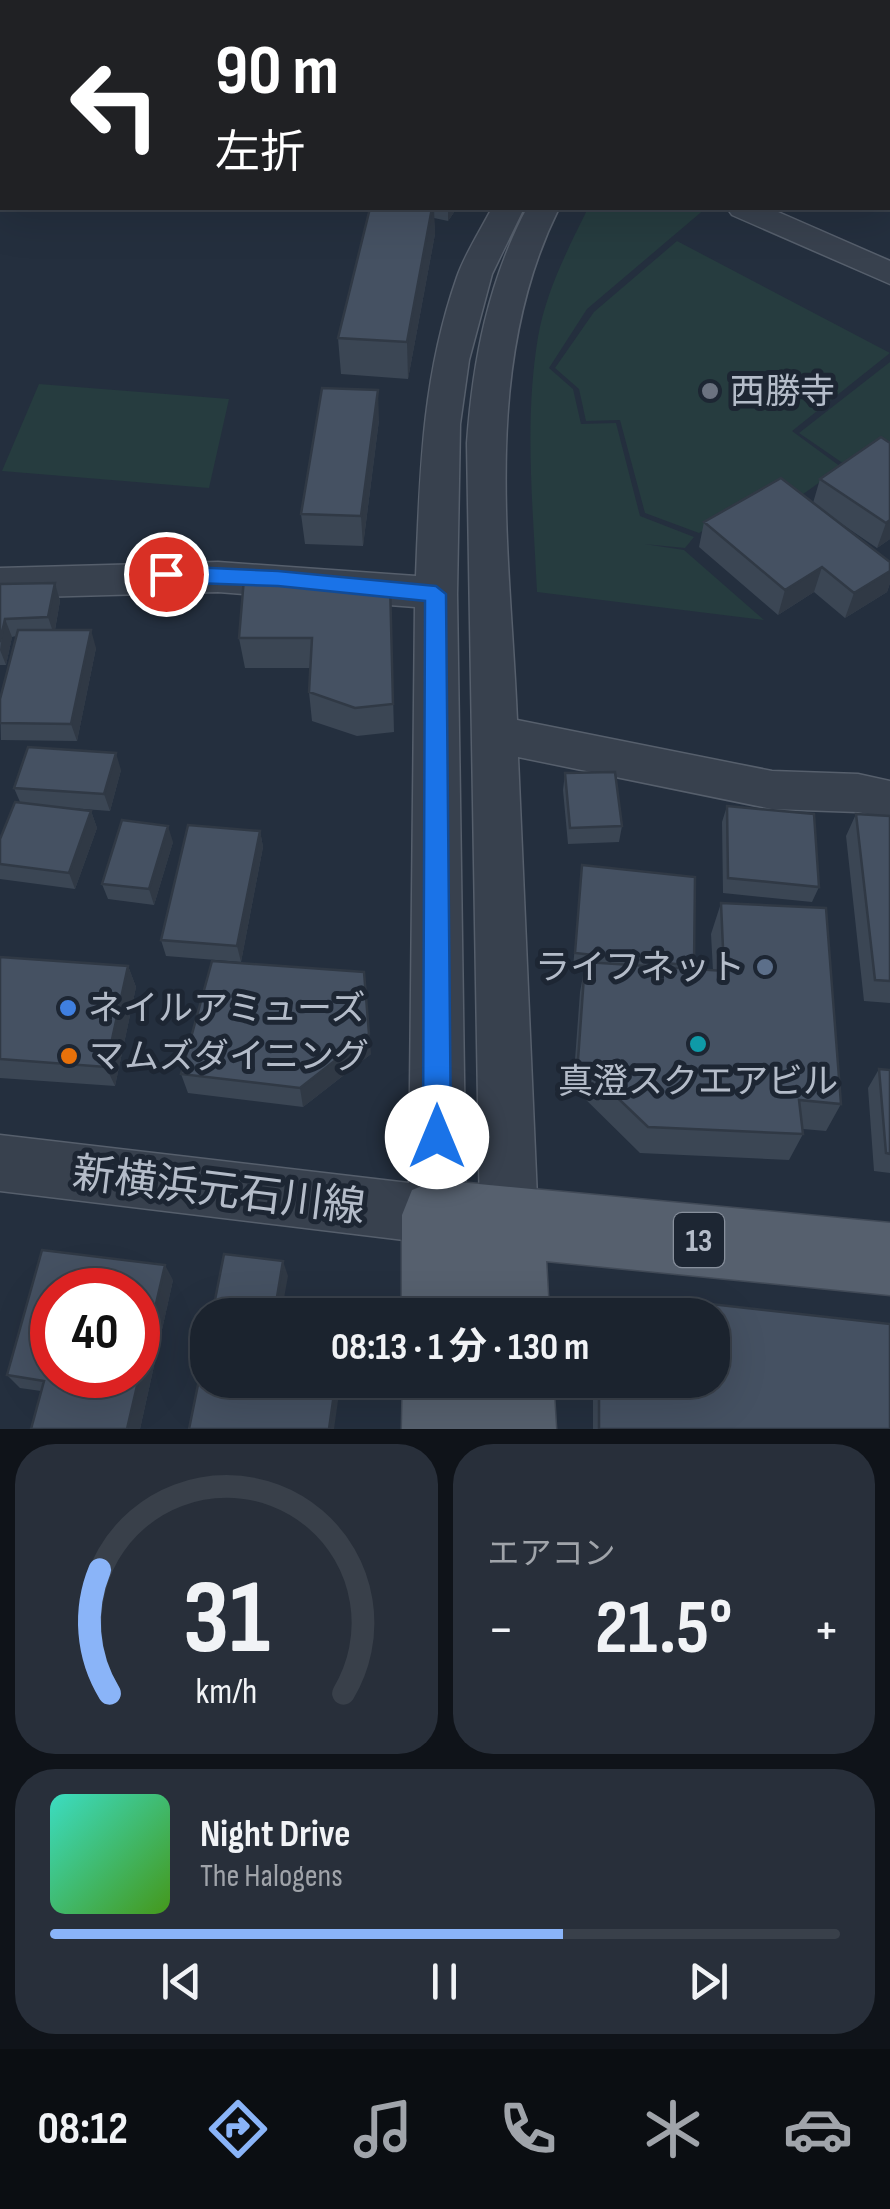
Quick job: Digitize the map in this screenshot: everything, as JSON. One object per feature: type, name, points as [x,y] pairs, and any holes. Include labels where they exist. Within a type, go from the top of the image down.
[{"type":"main road","name":"13","points":[[438,1215],[890,1260]]},
{"type":"main road","points":[[438,1215],[439,1298]]},
{"type":"main road","points":[[509,1221],[511,1298]]},
{"type":"main road","points":[[441,1398],[442,1429]]},
{"type":"main road","points":[[515,1398],[516,1429]]},
{"type":"street","points":[[438,1215],[436,594],[442,424],[450,360],[475,274],[507,210]]},
{"type":"street","points":[[509,1221],[486,442],[488,389],[507,293],[543,210]]},
{"type":"street","points":[[747,210],[890,274]]},
{"type":"street","points":[[0,583],[182,574],[300,580],[436,594]]},
{"type":"street","points":[[494,734],[772,790],[858,794],[890,800]]},
{"type":"street","name":"新横浜元石川線","points":[[0,1163],[438,1215]]},
{"type":"green space","points":[[587,210],[704,210],[587,309],[549,368],[573,389],[581,424],[616,423],[640,516],[694,537],[685,548],[644,544],[684,550],[764,620],[537,592],[531,400],[538,337],[558,271]]},
{"type":"green space","points":[[677,241],[890,353],[792,431],[841,467],[792,502],[774,490],[699,533],[645,513],[620,420],[586,421],[579,389],[555,368],[594,312]]},
{"type":"green space","points":[[890,362],[890,447],[850,468],[799,433]]},
{"type":"green space","points":[[39,384],[229,399],[209,488],[2,471]]},
{"type":"building","points":[[370,210],[432,210],[407,342],[338,338]]},
{"type":"building","points":[[322,388],[378,390],[361,516],[301,514]]},
{"type":"building","points":[[881,437],[890,443],[890,520],[886,523],[820,479]]},
{"type":"building","points":[[781,478],[890,562],[890,571],[854,593],[822,567],[785,590],[704,522]]},
{"type":"building","points":[[244,578],[390,582],[393,704],[355,708],[309,692],[312,638],[239,638]]},
{"type":"building","points":[[55,583],[48,617],[5,619],[0,642],[0,584]]},
{"type":"building","points":[[18,630],[91,630],[71,724],[0,723],[0,699]]},
{"type":"building","points":[[28,747],[116,753],[104,794],[14,788]]},
{"type":"building","points":[[615,772],[622,826],[570,828],[565,773]]},
{"type":"building","points":[[15,802],[91,811],[69,873],[0,864],[0,839]]},
{"type":"building","points":[[727,806],[814,814],[819,887],[728,878]]},
{"type":"building","points":[[856,814],[890,816],[890,981],[875,980]]},
{"type":"building","points":[[122,820],[168,826],[149,889],[102,884]]},
{"type":"building","points":[[188,825],[260,831],[237,946],[161,940]]},
{"type":"building","points":[[582,865],[695,877],[694,966],[575,953]]},
{"type":"building","name":"真澄スクエアビル","points":[[721,903],[826,908],[841,1104],[799,1100],[803,1134],[648,1127],[578,1060],[585,962],[724,971]]},
{"type":"building","points":[[0,957],[128,966],[106,1067],[0,1059]]},
{"type":"building","points":[[212,961],[364,972],[369,1034],[300,1088],[181,1074]]},
{"type":"building","points":[[879,1069],[890,1070],[890,1154],[886,1153]]},
{"type":"building","points":[[42,1250],[165,1265],[160,1287],[160,1268],[37,1268]]},
{"type":"building","points":[[224,1254],[283,1261],[277,1298],[215,1298]]},
{"type":"building","points":[[30,1293],[30,1379],[7,1375]]},
{"type":"building","points":[[730,1306],[890,1324],[890,1429],[599,1429],[599,1398],[730,1398]]},
{"type":"building","points":[[39,1398],[134,1398],[127,1429],[31,1429]]},
{"type":"building","points":[[195,1398],[333,1398],[329,1429],[189,1429]]},
{"type":"place","name":"西勝寺","points":[[710,391]]},
{"type":"place","name":"ライフネット","points":[[765,967]]},
{"type":"place","name":"ネイルアミューズ","points":[[68,1008]]},
{"type":"place","name":"真澄スクエアビル","points":[[698,1044]]},
{"type":"place","name":"マムズダイニング","points":[[69,1056]]},
{"type":"route","points":[[166,574],[278,578],[436,594],[437,1137]]}]
